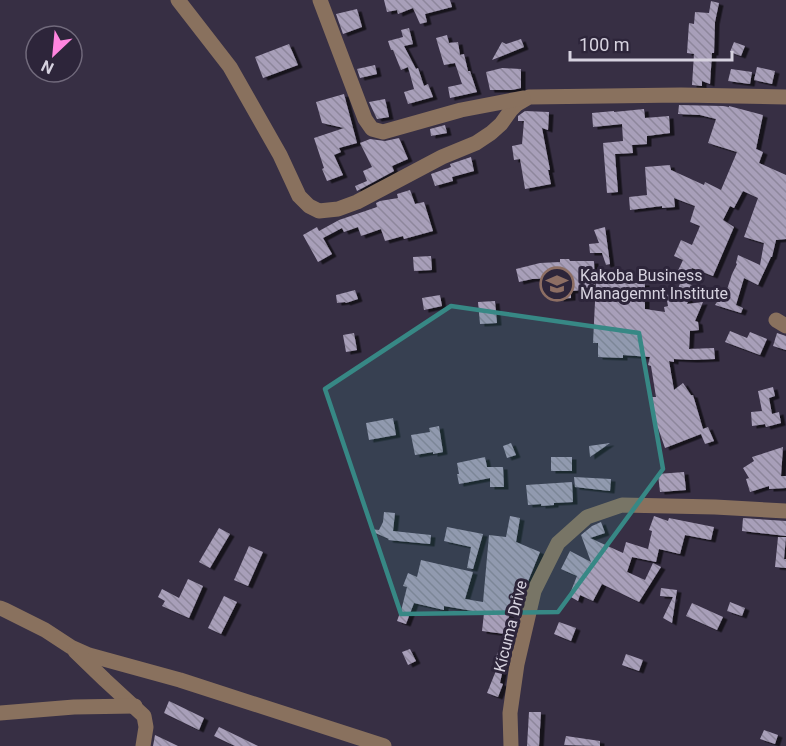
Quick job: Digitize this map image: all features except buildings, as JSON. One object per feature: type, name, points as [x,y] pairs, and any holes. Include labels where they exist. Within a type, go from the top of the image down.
[{"type":"street","points":[[178,0],[230,67],[280,155],[298,196],[319,211],[338,209],[357,202],[491,134],[517,104],[529,97]]},
{"type":"street","points":[[320,0],[365,119],[372,129],[383,132],[461,110],[529,97],[681,95],[786,97]]},
{"type":"street","name":"Kicuma Drive","points":[[511,746],[510,713],[517,664],[534,591],[558,543],[588,517],[622,505],[786,511]]},
{"type":"street","points":[[0,608],[89,655],[180,680],[384,746]]},
{"type":"street","points":[[71,647],[144,716],[146,727],[143,746]]},
{"type":"street","points":[[0,713],[74,707],[135,706]]},
{"type":"highlighted area","points":[[451,306],[639,333],[663,469],[558,612],[401,614],[325,389]]},
{"type":"place","name":"Kakoba Business Managemnt Institute","points":[[557,284]]}]
